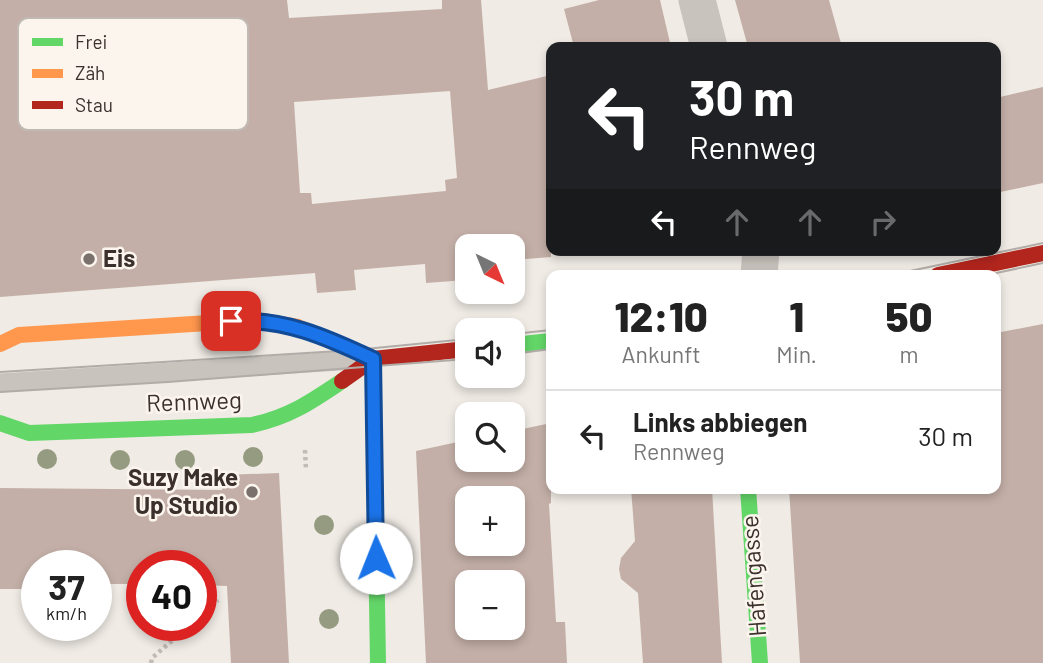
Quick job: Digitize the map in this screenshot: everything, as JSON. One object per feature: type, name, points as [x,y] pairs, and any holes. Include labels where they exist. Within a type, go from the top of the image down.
[{"type":"main road","points":[[962,270],[1043,253]]},
{"type":"main road","name":"Rennweg","points":[[0,344],[19,335],[256,320],[298,327],[373,359]]},
{"type":"main road","points":[[525,344],[546,342]]},
{"type":"main road","name":"Rennweg","points":[[0,423],[29,433],[252,425],[301,409],[373,359],[455,350]]},
{"type":"main road","points":[[373,359],[378,663]]},
{"type":"main road","name":"Hafengasse","points":[[748,494],[760,663]]},
{"type":"street","points":[[697,0],[708,42]]},
{"type":"lane","name":"Rennweg","points":[[0,383],[373,359]]},
{"type":"path","points":[[151,663],[152,658],[172,641]]},
{"type":"building","points":[[0,0],[287,0],[289,18],[442,9],[442,0],[481,0],[488,90],[546,76],[546,256],[551,257],[525,259],[525,234],[455,234],[455,281],[426,283],[425,264],[354,270],[356,290],[317,293],[315,273],[0,297]],"holes":[[[450,91],[457,178],[445,180],[446,191],[312,204],[311,193],[300,193],[294,102]]]},
{"type":"building","points":[[599,0],[660,0],[670,42],[573,42],[564,9]]},
{"type":"building","points":[[735,0],[829,0],[841,42],[747,42]]},
{"type":"building","points":[[1043,87],[1043,183],[1001,192],[1001,97]]},
{"type":"building","points":[[1043,324],[1043,663],[800,663],[789,494],[1001,494],[1001,332]]},
{"type":"building","points":[[546,424],[546,494],[551,494],[549,504],[556,622],[565,622],[567,663],[426,663],[416,451],[455,443],[455,472],[525,472],[525,428]]},
{"type":"building","points":[[279,473],[289,663],[231,663],[227,586],[217,586],[217,550],[126,550],[126,584],[112,584],[112,550],[21,550],[21,589],[0,589],[0,488],[222,490],[222,475]]},
{"type":"building","points":[[631,494],[712,494],[722,663],[643,663],[638,593],[621,579],[619,569],[621,558],[635,541]]},
{"type":"tram line","points":[[1001,252],[1043,243]]},
{"type":"tram line","points":[[915,270],[981,256]]},
{"type":"tram line","points":[[1001,272],[1043,263]]},
{"type":"tram line","points":[[525,333],[546,331]]},
{"type":"tram line","points":[[0,372],[355,350],[455,340]]},
{"type":"tram line","points":[[525,352],[546,350]]},
{"type":"tram line","points":[[0,392],[455,360]]},
{"type":"traffic: fast","points":[[525,344],[546,342]]},
{"type":"traffic: fast","points":[[373,359],[378,663]]},
{"type":"traffic: fast","points":[[0,423],[29,433],[252,425],[299,408],[342,381]]},
{"type":"traffic: fast","points":[[748,494],[760,663]]},
{"type":"traffic: slow","points":[[0,344],[19,335],[256,320],[298,327],[373,359]]},
{"type":"traffic: jam","points":[[962,270],[1043,253]]},
{"type":"traffic: jam","points":[[342,381],[373,359],[455,350]]},
{"type":"place","name":"Eis","points":[[89,259]]},
{"type":"place","name":"Suzy Make Up Studio","points":[[252,492]]},
{"type":"route","points":[[231,321],[256,320],[298,327],[373,359],[376,558]]}]
